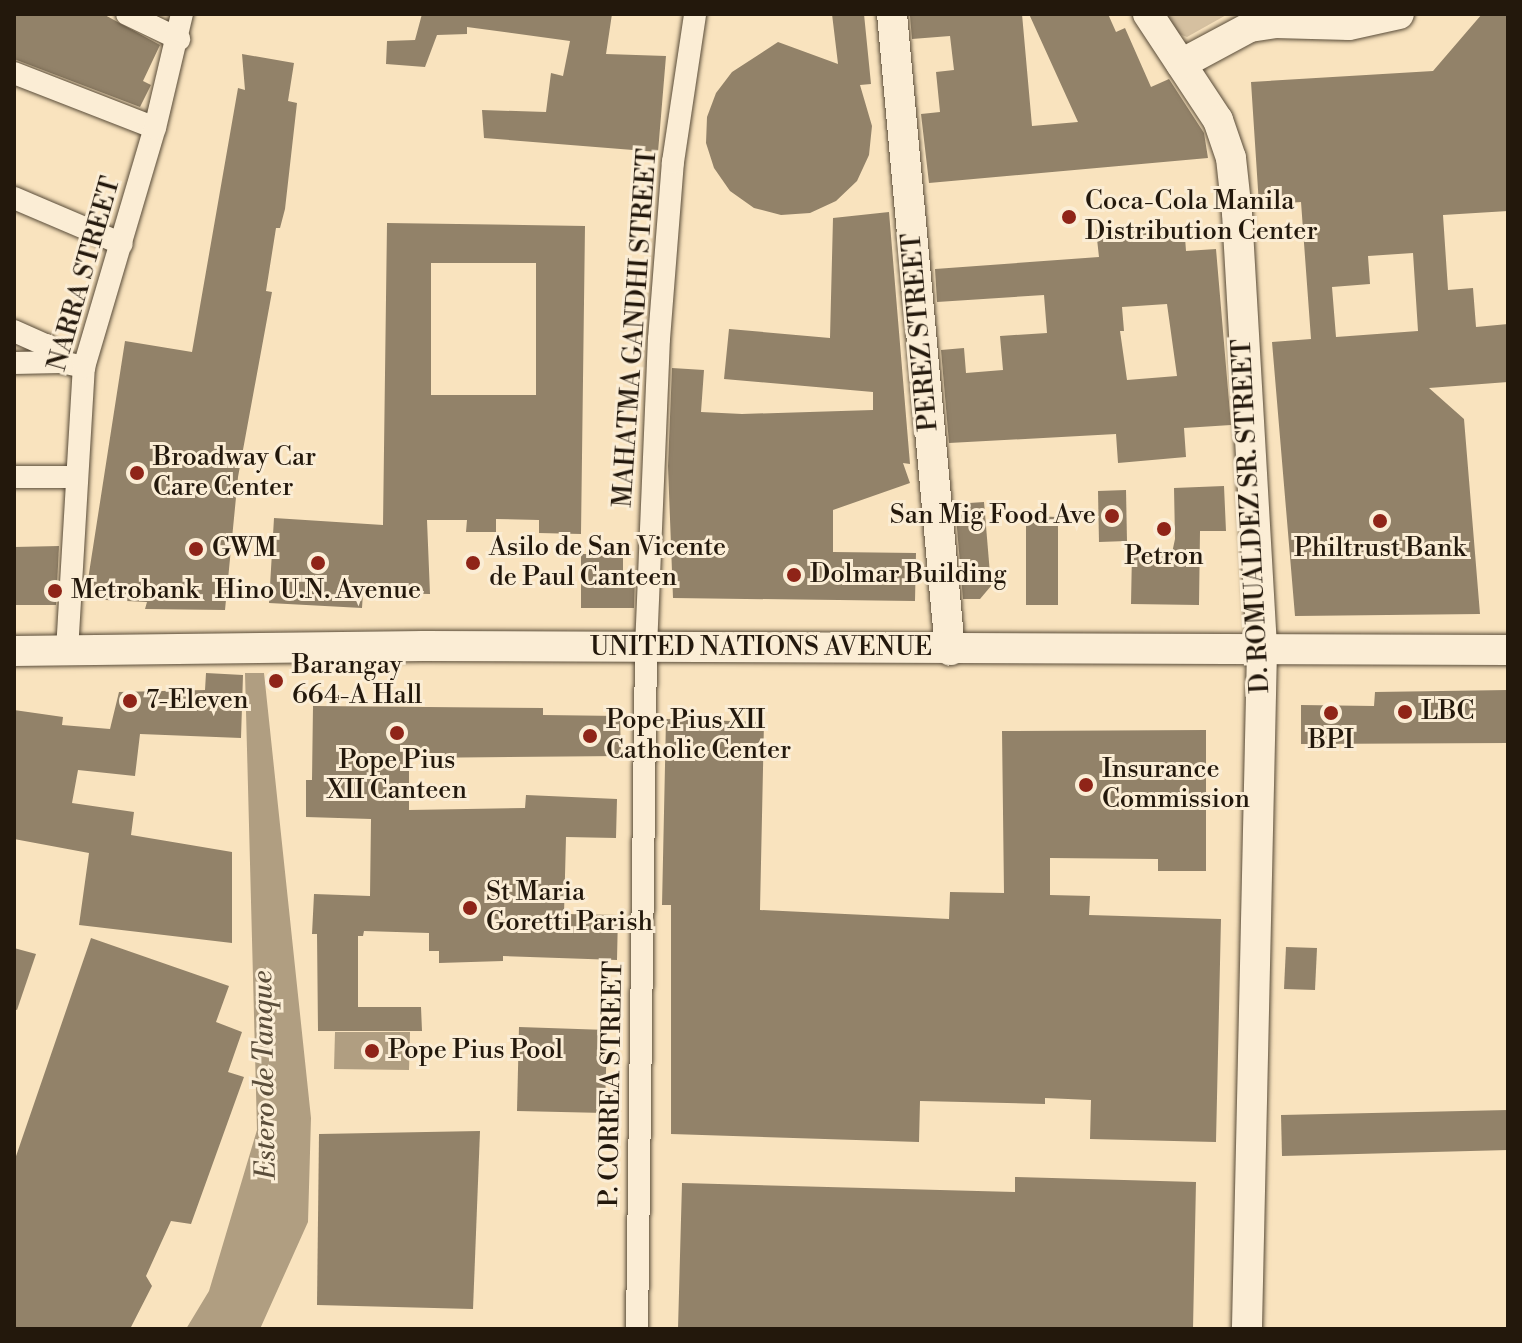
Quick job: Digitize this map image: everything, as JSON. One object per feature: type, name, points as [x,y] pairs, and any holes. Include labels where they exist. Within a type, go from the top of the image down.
[{"type":"main road","name":"PEREZ STREET","points":[[892,14],[950,650]]},
{"type":"main road","name":"D. ROMUALDEZ SR. STREET","points":[[1148,14],[1218,120],[1231,158],[1262,650],[1247,1329]]},
{"type":"main road","points":[[1181,64],[1250,27],[1275,23],[1349,25],[1399,14]]},
{"type":"main road","name":"UNITED NATIONS AVENUE","points":[[14,651],[257,648],[1508,650]]},
{"type":"street","points":[[127,14],[179,39]]},
{"type":"street","name":"NARRA STREET","points":[[67,651],[75,477],[84,367],[155,128],[179,39],[182,14]]},
{"type":"street","name":"MAHATMA GANDHI STREET","points":[[646,648],[659,339],[673,162],[695,14]]},
{"type":"street","points":[[14,73],[155,128]]},
{"type":"street","points":[[14,198],[122,244]]},
{"type":"street","points":[[14,331],[46,345],[61,362]]},
{"type":"street","points":[[14,363],[61,362],[84,367]]},
{"type":"street","points":[[14,477],[75,477]]},
{"type":"street","name":"P. CORREA STREET","points":[[637,1329],[646,648]]},
{"type":"shaded area","points":[[1166,14],[1228,14],[1187,37],[1179,34]]},
{"type":"water","name":"Estero de Tanque","points":[[245,673],[264,673],[311,1118],[308,1222],[260,1329],[186,1329],[209,1291],[257,1130]]},
{"type":"water","name":"Pope Pius Pool","points":[[335,1032],[410,1032],[409,1070],[334,1069]]},
{"type":"building","points":[[14,14],[103,14],[160,45],[143,81],[151,85],[140,107],[14,59]]},
{"type":"building","points":[[422,14],[612,14],[606,54],[666,56],[658,152],[484,138],[482,110],[546,112],[551,73],[563,76],[570,41],[467,27],[467,34],[437,35],[425,67],[386,64],[387,41],[415,40]]},
{"type":"building","points":[[832,14],[864,14],[871,84],[860,85],[872,126],[869,155],[857,181],[836,201],[810,213],[781,215],[754,208],[730,191],[714,168],[706,143],[707,117],[716,93],[732,72],[778,42],[838,64]]},
{"type":"building","points":[[1022,14],[1032,126],[1078,122],[1029,14],[1108,14],[1116,32],[1125,28],[1151,87],[1169,79],[1204,133],[1208,158],[929,183],[921,114],[940,112],[936,72],[954,70],[950,36],[912,39],[910,16]]},
{"type":"building","points":[[1482,14],[1508,14],[1508,211],[1443,215],[1448,290],[1473,288],[1476,327],[1508,324],[1508,382],[1429,388],[1464,419],[1480,614],[1295,616],[1272,342],[1311,339],[1301,202],[1259,205],[1251,82],[1433,71]],"holes":[[[1413,253],[1418,331],[1336,337],[1332,287],[1370,284],[1368,256]]]},
{"type":"building","points":[[242,54],[294,63],[288,101],[297,103],[285,209],[280,228],[276,228],[266,291],[272,292],[238,477],[225,610],[145,609],[147,602],[85,599],[125,341],[192,352],[238,88],[245,90]]},
{"type":"building","points":[[889,212],[910,464],[903,463],[910,483],[833,510],[833,552],[916,553],[915,601],[673,598],[668,466],[672,368],[704,370],[701,412],[742,414],[873,410],[873,392],[724,379],[729,329],[830,338],[833,218]]},
{"type":"building","points":[[387,223],[585,226],[581,534],[539,533],[539,520],[496,519],[496,532],[466,532],[467,520],[427,520],[430,594],[363,593],[362,608],[269,603],[274,518],[383,525]],"holes":[[[431,263],[536,263],[536,395],[431,395]]]},
{"type":"building","points":[[1184,224],[1186,251],[1216,249],[1231,425],[1184,428],[1186,457],[1118,463],[1116,434],[949,443],[941,350],[964,348],[966,373],[1003,370],[1000,336],[1047,333],[1044,295],[937,302],[935,269],[1099,257],[1096,230]],"holes":[[[1167,304],[1177,376],[1127,380],[1120,331],[1124,331],[1122,307]]]},
{"type":"building","points":[[1224,486],[1226,531],[1200,531],[1199,605],[1131,604],[1132,552],[1172,553],[1175,539],[1174,488]]},
{"type":"building","name":"San Mig Food Ave","points":[[1126,490],[1127,541],[1099,542],[1098,491]]},
{"type":"building","points":[[984,502],[991,586],[980,599],[963,599],[955,504]]},
{"type":"building","points":[[1026,516],[1058,517],[1058,605],[1026,605]]},
{"type":"building","points":[[59,546],[56,605],[14,605],[14,547]]},
{"type":"building","points":[[581,554],[623,554],[623,577],[635,577],[634,608],[581,608]]},
{"type":"building","points":[[206,673],[243,675],[241,738],[140,734],[135,776],[78,770],[72,803],[134,812],[131,835],[232,852],[232,943],[79,925],[89,853],[14,839],[14,710],[63,717],[62,725],[110,729],[119,692],[205,690]]},
{"type":"building","points":[[1508,690],[1508,743],[1301,744],[1301,705],[1374,706],[1375,692]]},
{"type":"building","points":[[313,706],[543,708],[543,715],[620,716],[621,756],[409,758],[409,810],[525,808],[526,795],[617,799],[616,838],[566,837],[564,914],[618,915],[617,960],[503,956],[503,961],[439,963],[439,951],[429,951],[429,933],[364,931],[363,936],[358,936],[358,1007],[421,1007],[422,1031],[318,1031],[317,934],[312,934],[314,894],[370,896],[371,819],[306,817],[306,780],[312,780]]},
{"type":"building","points":[[666,719],[764,722],[760,910],[949,919],[950,892],[1004,893],[1002,731],[1206,730],[1206,871],[1158,871],[1158,859],[1050,858],[1050,895],[1090,896],[1089,915],[1221,919],[1216,1142],[1090,1139],[1091,1100],[1045,1098],[1045,1104],[920,1101],[919,1142],[671,1134],[671,905],[662,905]]},
{"type":"building","points":[[91,938],[229,986],[216,1022],[242,1032],[228,1072],[244,1077],[191,1224],[171,1221],[146,1276],[152,1286],[130,1329],[14,1329],[14,1162]]},
{"type":"building","points":[[1286,947],[1317,948],[1315,990],[1284,989]]},
{"type":"building","points":[[14,948],[36,954],[17,1010],[14,1009]]},
{"type":"building","points":[[519,1027],[607,1030],[605,1113],[517,1111]]},
{"type":"building","points":[[1508,1110],[1508,1150],[1282,1156],[1281,1115]]},
{"type":"building","points":[[480,1131],[473,1309],[317,1305],[319,1134]]},
{"type":"building","points":[[1015,1177],[1196,1182],[1193,1329],[678,1329],[682,1183],[1015,1192]]},
{"type":"place","name":"Coca-Cola Manila Distribution Center","points":[[1069,217]]},
{"type":"place","name":"Broadway Car Care Center","points":[[137,473]]},
{"type":"place","name":"San Mig Food Ave","points":[[1112,516]]},
{"type":"place","name":"Philtrust Bank","points":[[1380,521]]},
{"type":"place","name":"Petron","points":[[1164,529]]},
{"type":"place","name":"GWM","points":[[196,549]]},
{"type":"place","name":"Hino U.N. Avenue","points":[[318,563]]},
{"type":"place","name":"Asilo de San Vicente de Paul Canteen","points":[[473,563]]},
{"type":"place","name":"Dolmar Building","points":[[794,575]]},
{"type":"place","name":"Metrobank","points":[[55,591]]},
{"type":"place","name":"Barangay 664-A Hall","points":[[276,681]]},
{"type":"place","name":"7-Eleven","points":[[130,701]]},
{"type":"place","name":"LBC","points":[[1405,712]]},
{"type":"place","name":"BPI","points":[[1331,713]]},
{"type":"place","name":"Pope Pius XII Canteen","points":[[397,733]]},
{"type":"place","name":"Pope Pius XII Catholic Center","points":[[590,736]]},
{"type":"place","name":"Insurance Commission","points":[[1086,785]]},
{"type":"place","name":"St Maria Goretti Parish","points":[[470,908]]},
{"type":"place","name":"Pope Pius Pool","points":[[372,1051]]}]
